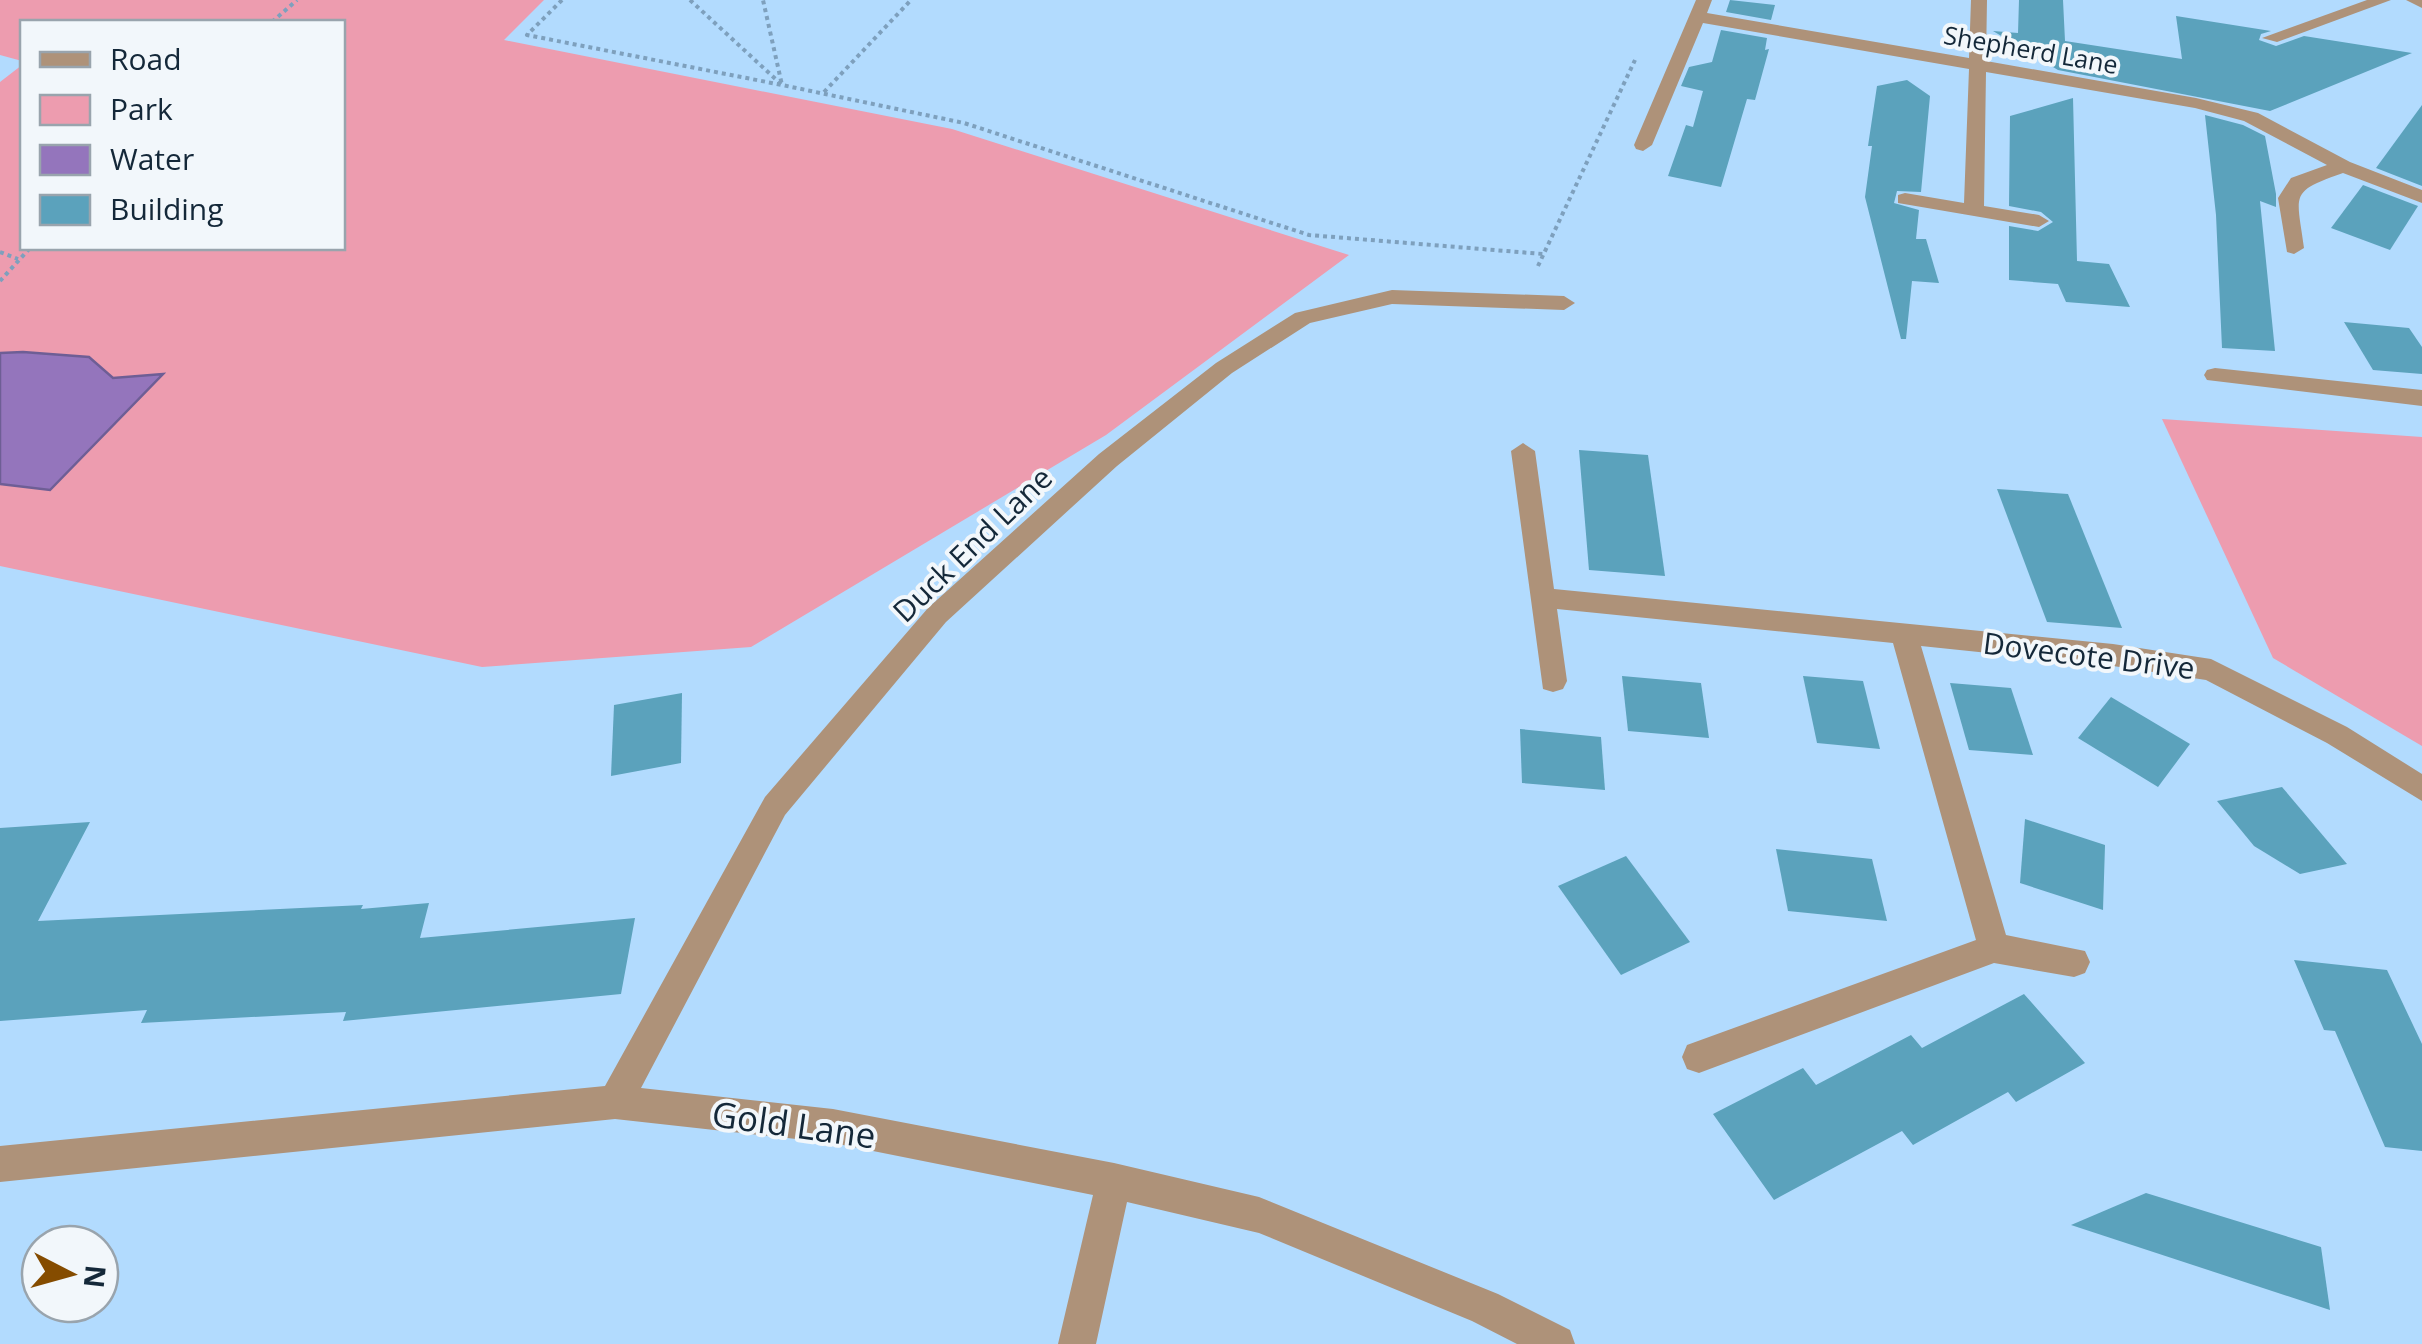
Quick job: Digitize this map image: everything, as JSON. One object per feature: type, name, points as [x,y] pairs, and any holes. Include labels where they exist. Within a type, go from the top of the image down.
[{"type":"street","points":[[1974,209],[1979,0]]},
{"type":"street","points":[[2272,38],[2383,0]]},
{"type":"street","points":[[2414,0],[2422,3]]},
{"type":"street","name":"Shepherd Lane","points":[[1643,145],[1702,8],[1975,64],[2196,103],[2251,118],[2343,166],[2422,197]]},
{"type":"street","points":[[2294,248],[2288,198],[2298,182],[2343,166]]},
{"type":"street","points":[[1905,200],[2040,221]]},
{"type":"street","name":"Duck End Lane","points":[[615,1102],[775,806],[938,615],[1108,460],[1224,368],[1304,318],[1392,297],[1564,303]]},
{"type":"street","points":[[2215,375],[2422,398]]},
{"type":"street","points":[[1523,451],[1552,681]]},
{"type":"street","name":"Dovecote Drive","points":[[1542,598],[2113,655],[2210,670],[2337,735],[2422,789]]},
{"type":"street","points":[[1904,634],[1994,948]]},
{"type":"street","points":[[1699,1057],[1994,948],[2074,962]]},
{"type":"street","name":"Gold Lane","points":[[0,1164],[615,1102],[833,1126],[1114,1181],[1260,1216],[1485,1307],[1556,1344]]},
{"type":"street","points":[[1077,1344],[1114,1181]]},
{"type":"path","points":[[274,20],[298,0]]},
{"type":"path","points":[[562,0],[527,35],[964,123],[1199,202],[1309,234],[1543,254]]},
{"type":"path","points":[[690,0],[782,85]]},
{"type":"path","points":[[764,0],[782,85]]},
{"type":"path","points":[[824,92],[911,0]]},
{"type":"path","points":[[1524,299],[1639,51]]},
{"type":"path","points":[[0,281],[28,250]]},
{"type":"path","points":[[0,252],[18,260]]},
{"type":"green space","points":[[0,0],[544,0],[504,40],[952,129],[1349,255],[1106,435],[751,647],[482,667],[0,566],[0,82],[20,67],[20,250],[345,250],[345,20],[20,20],[20,60],[0,55]]},
{"type":"green space","points":[[2162,419],[2422,437],[2422,746],[2273,658]]},
{"type":"water","points":[[0,353],[89,357],[113,378],[163,374],[50,490],[0,484]]},
{"type":"building","points":[[1730,0],[1775,5],[1771,20],[1726,12]]},
{"type":"building","points":[[2019,0],[2063,0],[2065,41],[2182,59],[2176,16],[2271,31],[2261,34],[2259,40],[2276,46],[2304,36],[2412,53],[2270,111],[2058,70],[1993,31],[2018,33]]},
{"type":"building","points":[[1721,30],[1767,38],[1765,50],[1769,49],[1755,100],[1747,99],[1721,187],[1668,176],[1686,125],[1693,127],[1703,91],[1681,86],[1689,67],[1712,62]]},
{"type":"building","points":[[1907,80],[1930,96],[1921,192],[1897,191],[1894,203],[1919,210],[1916,239],[1926,239],[1939,283],[1912,281],[1906,339],[1901,339],[1865,197],[1877,86]]},
{"type":"building","points":[[2073,98],[2077,261],[2109,264],[2130,307],[2066,302],[2058,284],[2009,280],[2009,226],[2038,231],[2053,222],[2041,212],[2009,206],[2010,116]]},
{"type":"building","points":[[2422,105],[2422,186],[2376,168]]},
{"type":"building","points":[[2205,115],[2243,125],[2265,136],[2276,194],[2276,207],[2260,201],[2275,351],[2222,348],[2216,215]]},
{"type":"building","points":[[2363,185],[2418,206],[2390,250],[2331,228]]},
{"type":"building","points":[[2344,322],[2409,328],[2422,347],[2422,374],[2373,370]]},
{"type":"building","points":[[1579,450],[1648,455],[1665,576],[1589,570]]},
{"type":"building","points":[[1997,489],[2068,494],[2122,628],[2047,622]]},
{"type":"building","points":[[1622,676],[1701,683],[1709,738],[1628,731]]},
{"type":"building","points":[[1803,676],[1863,681],[1880,749],[1817,743]]},
{"type":"building","points":[[1950,683],[2011,688],[2033,755],[1969,750]]},
{"type":"building","points":[[682,693],[681,763],[611,776],[614,705]]},
{"type":"building","points":[[2111,697],[2190,744],[2158,787],[2078,738]]},
{"type":"building","points":[[1520,729],[1601,737],[1605,790],[1522,783]]},
{"type":"building","points":[[2282,787],[2347,864],[2300,874],[2254,846],[2217,801]]},
{"type":"building","points":[[2025,819],[2105,845],[2103,910],[2020,883]]},
{"type":"building","points":[[90,822],[38,921],[429,903],[420,938],[635,918],[621,994],[343,1021],[346,1012],[141,1023],[147,1010],[0,1021],[0,828]]},
{"type":"building","points":[[1776,849],[1872,859],[1887,921],[1788,911]]},
{"type":"building","points":[[1626,856],[1690,942],[1621,975],[1558,886]]},
{"type":"building","points":[[2294,960],[2387,970],[2422,1044],[2422,1151],[2385,1147],[2335,1031],[2324,1030]]},
{"type":"building","points":[[2024,994],[2085,1063],[2016,1102],[2008,1092],[1913,1145],[1902,1131],[1774,1200],[1713,1114],[1803,1068],[1816,1085],[1911,1035],[1922,1048]]},
{"type":"building","points":[[2146,1193],[2321,1247],[2330,1310],[2071,1225]]}]
